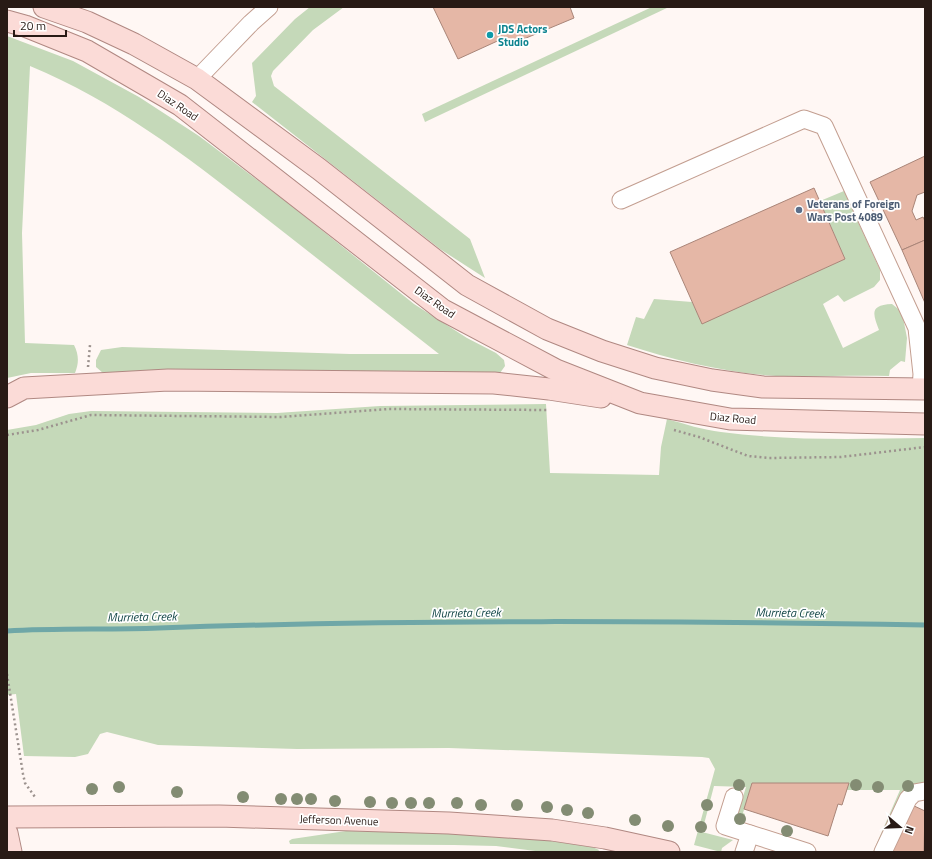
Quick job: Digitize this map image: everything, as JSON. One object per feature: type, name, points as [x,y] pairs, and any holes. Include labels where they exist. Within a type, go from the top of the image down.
[{"type":"main road","points":[[44,7],[87,22],[134,44],[197,79],[307,160],[467,285],[547,330],[602,351],[655,368],[712,380],[763,387],[923,389]]},
{"type":"main road","name":"Diaz Road","points":[[7,21],[25,26],[87,51],[180,105],[443,310],[556,370],[640,403],[730,419],[925,424]]},
{"type":"main road","points":[[7,397],[24,388],[161,381],[494,383],[548,389],[640,403]]},
{"type":"main road","name":"Jefferson Avenue","points":[[7,816],[219,816],[448,823],[552,830],[606,838],[670,852]]},
{"type":"main road","points":[[7,833],[11,852]]},
{"type":"street","points":[[197,79],[260,10]]},
{"type":"street","points":[[621,200],[804,119],[824,126],[917,328],[923,389]]},
{"type":"street","points":[[883,852],[908,799],[914,793],[925,790]]},
{"type":"street","points":[[734,797],[725,826],[754,841],[807,852]]},
{"type":"street","points":[[744,852],[754,841]]},
{"type":"path","points":[[7,434],[38,430],[91,415],[281,417],[388,409],[549,410]]},
{"type":"path","points":[[668,428],[699,436],[748,456],[769,458],[840,457],[925,447]]},
{"type":"path","points":[[7,674],[25,783],[35,798]]},
{"type":"green space","points":[[310,7],[344,7],[313,30],[273,71],[271,76],[274,86],[470,239],[485,278],[440,249],[252,102],[256,96],[252,63],[295,19]]},
{"type":"green space","points":[[652,7],[669,7],[425,122],[422,114]]},
{"type":"green space","points":[[7,36],[73,61],[139,97],[199,136],[288,203],[414,304],[467,338],[496,353],[504,360],[505,366],[500,373],[478,374],[103,373],[96,367],[96,360],[101,350],[122,347],[350,354],[439,354],[236,195],[152,133],[93,97],[62,80],[30,66],[22,233],[25,343],[74,345],[78,356],[78,362],[75,373],[31,373],[7,378]]},
{"type":"green space","points":[[844,191],[880,270],[880,280],[874,287],[844,302],[838,295],[823,304],[843,348],[879,330],[874,315],[876,308],[879,306],[892,304],[902,312],[907,338],[905,362],[901,361],[890,370],[889,376],[776,376],[739,372],[700,365],[627,345],[636,317],[644,319],[654,299],[692,302],[702,323],[845,259],[820,201]]},
{"type":"green space","points":[[546,404],[550,473],[659,475],[661,447],[667,419],[714,431],[772,437],[823,439],[925,438],[925,785],[879,852],[873,852],[900,790],[847,790],[848,783],[752,783],[743,813],[745,814],[742,823],[736,823],[736,819],[746,787],[714,786],[702,832],[733,840],[722,848],[721,852],[694,845],[715,769],[709,758],[702,757],[449,748],[297,749],[158,745],[107,732],[100,734],[88,754],[75,757],[24,756],[16,694],[7,695],[7,430],[36,425],[69,414],[91,411],[277,413],[380,406]]},
{"type":"green space","points":[[346,831],[474,835],[575,843],[594,847],[599,850],[598,852],[543,852],[496,846],[290,844],[289,841],[292,839]]},
{"type":"building","name":"JDS Actors Studio","points":[[433,7],[570,7],[574,18],[507,46],[504,38],[458,59]]},
{"type":"building","points":[[925,156],[925,192],[917,195],[912,211],[916,220],[923,217],[925,221],[925,240],[902,250],[870,182]]},
{"type":"building","points":[[814,188],[845,259],[702,324],[670,252]]},
{"type":"building","points":[[925,240],[925,303],[902,250]]},
{"type":"building","points":[[752,783],[849,783],[842,805],[838,804],[828,836],[744,809]]},
{"type":"building","points":[[912,805],[925,811],[924,852],[890,852]]},
{"type":"waterway","name":"Murrieta Creek","points":[[7,631],[446,622],[638,622],[925,625]]},
{"type":"place","name":"JDS Actors Studio","points":[[490,35]]},
{"type":"place","name":"Veterans of Foreign Wars Post 4089","points":[[799,210]]}]
